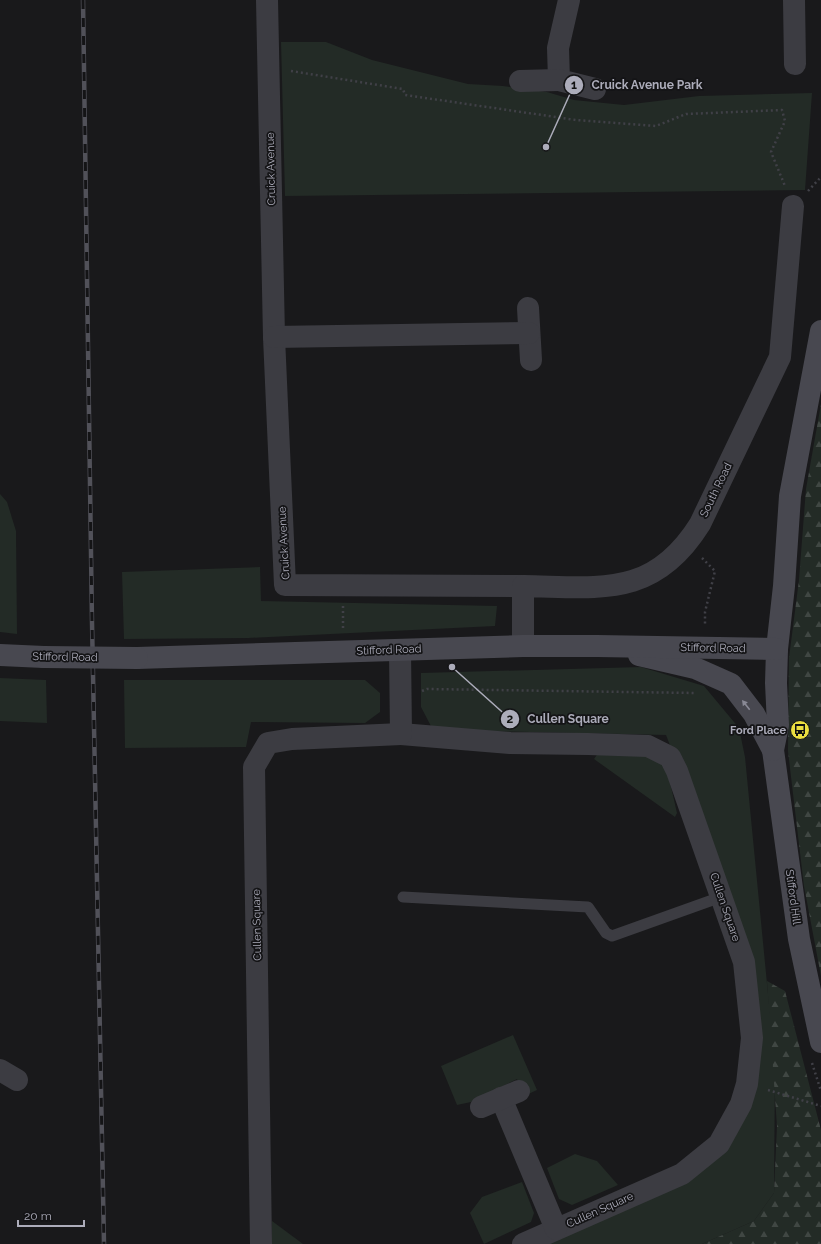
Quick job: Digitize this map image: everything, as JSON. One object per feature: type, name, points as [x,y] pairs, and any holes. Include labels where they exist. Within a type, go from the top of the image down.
[{"type":"main road","points":[[777,649],[784,586],[790,496],[821,331]]},
{"type":"main road","name":"Stifford Road","points":[[0,655],[137,658],[522,646],[777,649]]},
{"type":"main road","name":"Stifford Hill","points":[[597,646],[695,668],[730,684],[750,709],[773,750]]},
{"type":"main road","name":"Stifford Hill","points":[[777,649],[776,683],[778,725],[773,750],[799,939],[821,1042]]},
{"type":"street","name":"Cruick Avenue","points":[[267,0],[274,337],[285,585],[522,586]]},
{"type":"street","points":[[559,80],[558,48],[569,0]]},
{"type":"street","points":[[794,0],[795,64]]},
{"type":"street","points":[[520,81],[559,80],[595,90]]},
{"type":"street","name":"South Road","points":[[522,586],[608,588],[636,582],[665,564],[688,543],[700,524],[780,357],[793,206]]},
{"type":"street","points":[[528,308],[531,360]]},
{"type":"street","points":[[274,337],[529,333]]},
{"type":"street","points":[[522,586],[522,646]]},
{"type":"street","points":[[400,650],[401,734]]},
{"type":"street","name":"Cullen Square","points":[[261,1244],[254,767],[268,743],[292,739],[401,734],[510,743],[648,746],[670,757],[677,771],[744,962],[752,1038],[747,1084],[741,1104],[719,1144],[682,1174],[523,1244]]},
{"type":"street","name":"Cullen Square","points":[[481,1107],[510,1095],[556,1229]]},
{"type":"lane","points":[[403,897],[588,907],[606,933],[612,936],[721,896]]},
{"type":"path","points":[[268,67],[403,90],[405,95],[576,120],[656,126],[686,114],[782,110],[785,122],[771,152],[793,206]]},
{"type":"path","points":[[688,543],[715,571],[705,612],[705,647]]},
{"type":"path","points":[[343,605],[343,636]]},
{"type":"path","points":[[419,692],[427,689],[718,694],[719,679]]},
{"type":"path","points":[[780,1093],[821,1106]]},
{"type":"green space","points":[[281,42],[326,42],[372,60],[468,84],[503,86],[547,92],[574,100],[624,105],[699,96],[812,93],[805,190],[285,196]]},
{"type":"green space","points":[[821,404],[821,976],[804,886],[788,751],[789,658],[799,580],[806,489]]},
{"type":"green space","points":[[0,494],[7,502],[16,531],[17,634],[0,632]]},
{"type":"green space","points":[[260,567],[261,601],[497,606],[495,626],[248,638],[124,639],[122,572]]},
{"type":"green space","points":[[641,667],[704,686],[739,728],[745,757],[775,1066],[774,1193],[754,1221],[702,1244],[528,1244],[699,1170],[753,1093],[744,936],[666,735],[433,730],[421,707],[421,673]]},
{"type":"green space","points":[[0,678],[46,680],[47,723],[0,721]]},
{"type":"green space","points":[[124,680],[365,680],[380,693],[380,712],[365,723],[251,722],[246,747],[125,748]]},
{"type":"green space","points":[[601,749],[637,753],[655,759],[661,764],[666,771],[671,787],[677,813],[675,817],[594,759]]},
{"type":"green space","points":[[767,981],[785,991],[821,1130],[821,1244],[702,1244],[754,1221],[774,1193],[777,1126]]},
{"type":"green space","points":[[513,1035],[537,1090],[524,1096],[517,1079],[471,1102],[457,1105],[441,1066]]},
{"type":"green space","points":[[575,1154],[597,1161],[618,1185],[572,1205],[559,1199],[547,1168]]},
{"type":"green space","points":[[522,1182],[534,1213],[531,1222],[484,1244],[470,1213],[482,1197]]},
{"type":"green space","points":[[272,1221],[303,1244],[272,1244]]},
{"type":"railway","points":[[83,0],[92,622],[104,1244]]},
{"type":"place","name":"Cruick Avenue Park","points":[[546,147]]},
{"type":"place","name":"Cullen Square","points":[[452,667]]},
{"type":"place","name":"Ford Place","points":[[800,730]]}]
